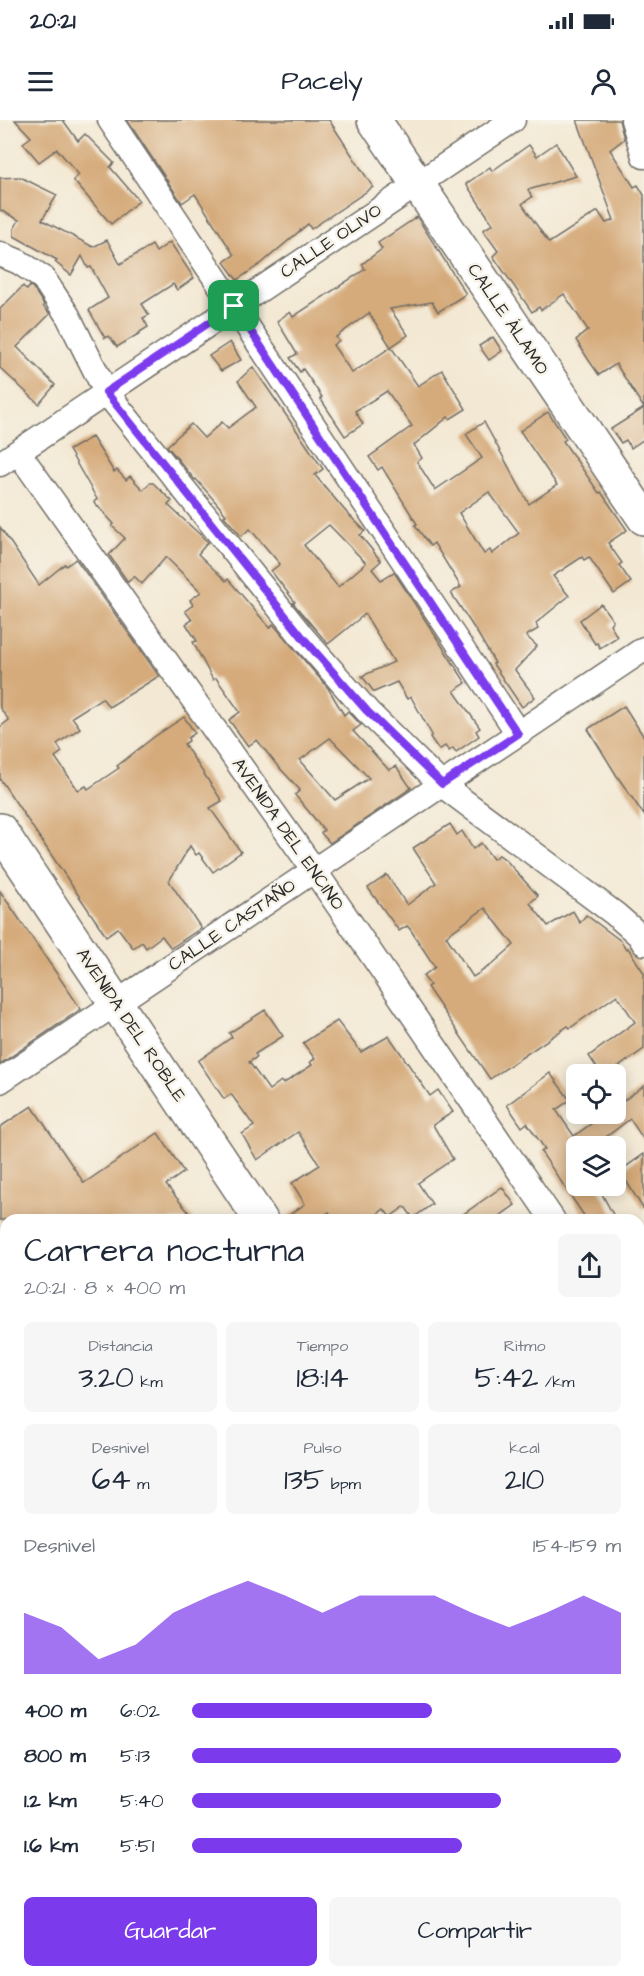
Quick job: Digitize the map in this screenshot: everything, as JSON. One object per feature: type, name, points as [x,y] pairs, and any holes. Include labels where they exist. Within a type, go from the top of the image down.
[{"type":"street","points":[[110,120],[518,734]]},
{"type":"street","name":"CALLE ÁLAMO","points":[[374,120],[644,518]]},
{"type":"street","name":"CALLE OLIVO","points":[[9,458],[513,120]]},
{"type":"street","points":[[633,120],[644,156]]},
{"type":"street","points":[[0,254],[20,262],[44,278],[68,316],[106,392],[304,639],[367,711],[442,784],[615,914],[641,939]]},
{"type":"street","name":"AVENIDA DEL ENCINO","points":[[9,458],[314,870],[549,1214]]},
{"type":"street","name":"CALLE CASTAÑO","points":[[0,1081],[644,649]]},
{"type":"street","name":"AVENIDA DEL ROBLE","points":[[0,830],[257,1214]]},
{"type":"building","points":[[15,120],[63,120],[78,141],[85,134],[114,163],[110,167],[139,201],[111,224],[73,180],[79,175],[57,149],[39,162],[23,143],[31,137]]},
{"type":"building","points":[[127,120],[329,120],[373,187],[311,229],[308,224],[262,263],[237,280],[224,262],[234,255],[195,194],[182,203]]},
{"type":"building","points":[[577,120],[619,120],[624,139],[610,150],[634,187],[638,185],[644,195],[644,408],[616,364],[599,375],[576,340],[588,330],[564,294],[541,310],[539,307],[532,312],[493,256],[498,251],[483,230],[493,224],[466,184],[490,167],[492,171],[529,145],[537,156],[556,143],[576,176],[528,190],[532,197],[522,204],[549,243],[598,211],[606,223],[614,220]]},
{"type":"building","points":[[20,177],[57,195],[42,220],[93,247],[107,240],[120,264],[152,245],[156,252],[170,242],[194,278],[177,290],[173,284],[142,304],[149,315],[143,318],[148,327],[117,347],[109,336],[105,338],[89,310],[108,298],[91,267],[88,268],[82,256],[71,275],[55,262],[57,260],[14,236],[14,229],[19,220],[0,210],[0,178]]},
{"type":"building","points":[[417,217],[466,294],[438,312],[432,302],[390,309],[408,335],[391,347],[418,386],[442,370],[466,409],[450,419],[448,417],[414,445],[422,458],[417,462],[435,490],[482,458],[466,434],[484,422],[529,504],[557,485],[520,431],[548,412],[566,439],[563,441],[627,530],[608,543],[622,563],[619,565],[631,582],[614,594],[589,557],[584,560],[582,557],[553,576],[569,596],[536,623],[538,629],[526,636],[537,646],[515,670],[535,697],[522,707],[493,664],[495,663],[478,634],[451,593],[461,587],[434,543],[430,546],[415,525],[417,524],[382,467],[378,470],[369,457],[412,426],[387,391],[355,411],[363,424],[345,436],[303,369],[300,372],[290,358],[297,354],[277,321],[290,312],[293,317],[365,269],[362,264],[382,249],[378,243]],"holes":[[[369,313],[391,347],[352,373],[333,345],[339,341],[336,337]],[[489,492],[519,533],[492,554],[490,550],[484,554],[459,513]]]},
{"type":"building","points":[[23,286],[27,290],[30,286],[33,288],[50,314],[17,347],[55,385],[39,404],[0,368],[0,309]]},
{"type":"building","points":[[493,337],[502,351],[489,360],[479,346]]},
{"type":"building","points":[[230,342],[241,360],[221,371],[209,356]]},
{"type":"building","points":[[253,367],[323,469],[315,475],[365,531],[360,535],[381,561],[372,569],[381,580],[394,572],[466,683],[454,691],[480,728],[476,731],[479,736],[456,752],[453,748],[449,751],[445,746],[439,750],[430,737],[432,735],[411,697],[407,699],[397,682],[374,692],[362,676],[394,662],[365,614],[328,644],[293,603],[295,602],[271,571],[280,564],[250,529],[241,536],[224,516],[226,515],[219,506],[167,446],[191,424],[204,438],[222,422],[228,428],[256,407],[238,381]],"holes":[[[329,525],[366,563],[338,587],[304,545]]]},
{"type":"building","points":[[644,408],[644,439],[631,448],[626,440],[621,443],[611,429]]},
{"type":"building","points":[[92,437],[114,472],[117,470],[126,480],[130,476],[143,490],[153,483],[172,501],[168,505],[208,542],[198,554],[226,581],[228,579],[270,628],[273,624],[328,688],[344,715],[348,711],[361,725],[353,731],[389,770],[396,766],[411,788],[330,843],[321,833],[324,830],[295,795],[300,790],[257,740],[248,746],[229,720],[240,712],[216,678],[213,680],[193,642],[197,641],[186,624],[192,620],[185,611],[193,605],[190,600],[201,592],[166,557],[142,584],[134,576],[128,582],[109,555],[125,538],[112,526],[114,524],[94,502],[97,499],[69,450]],"holes":[[[330,738],[369,778],[335,800],[300,760]]]},
{"type":"building","points":[[0,527],[39,585],[65,564],[66,566],[76,559],[159,676],[109,707],[102,698],[72,717],[80,728],[57,744],[62,752],[55,757],[78,790],[86,786],[88,789],[119,768],[117,766],[184,717],[195,733],[184,744],[222,801],[210,808],[241,852],[213,872],[199,853],[196,855],[190,846],[169,881],[201,928],[171,948],[162,936],[146,948],[142,942],[133,948],[118,928],[106,936],[0,779],[0,727],[9,720],[0,708]]},
{"type":"building","points":[[601,604],[613,621],[610,624],[617,637],[600,648],[580,620]]},
{"type":"building","points":[[624,706],[644,737],[644,815],[588,729]]},
{"type":"building","points":[[450,824],[457,835],[462,831],[473,849],[481,843],[493,859],[499,855],[506,860],[538,896],[530,903],[548,926],[573,911],[580,923],[586,915],[621,941],[644,973],[644,1049],[622,1064],[594,1064],[589,1056],[635,1022],[617,995],[490,1079],[427,987],[430,985],[423,976],[435,967],[410,929],[407,926],[399,931],[368,888],[387,875],[407,905],[436,883],[413,848]],"holes":[[[485,908],[514,945],[473,977],[446,936]]]},
{"type":"building","points":[[0,891],[81,1009],[0,1064]]},
{"type":"building","points":[[265,1010],[283,1036],[255,1054],[257,1057],[249,1062],[269,1090],[281,1081],[283,1084],[312,1065],[310,1062],[315,1059],[303,1043],[337,1021],[361,1052],[389,1036],[430,1096],[438,1090],[453,1112],[433,1125],[453,1159],[418,1183],[432,1204],[418,1214],[410,1214],[404,1207],[394,1214],[388,1214],[384,1209],[377,1214],[330,1214],[329,1212],[326,1214],[291,1214],[305,1204],[292,1183],[320,1165],[298,1132],[257,1160],[242,1134],[254,1126],[231,1094],[224,1099],[198,1061],[232,1037],[229,1033]]},
{"type":"building","points":[[550,1073],[566,1095],[566,1103],[556,1110],[574,1136],[566,1136],[566,1189],[541,1152],[545,1149],[527,1123],[522,1127],[507,1105]]},
{"type":"building","points":[[644,1086],[644,1140],[630,1119],[626,1122],[626,1099]]},
{"type":"building","points":[[32,1106],[84,1183],[158,1133],[184,1172],[166,1185],[190,1214],[0,1214],[0,1127]]},
{"type":"building","points":[[591,1124],[623,1124],[607,1136],[574,1136]]},
{"type":"building","points":[[644,1154],[644,1210],[626,1181],[626,1167]]},
{"type":"building","points":[[502,1187],[515,1205],[502,1214],[464,1214]]},
{"type":"building","points":[[571,1196],[603,1196],[613,1214],[583,1214]]},
{"type":"route","points":[[234,306],[518,734],[442,784],[367,711],[304,639],[106,392],[234,306]]}]
